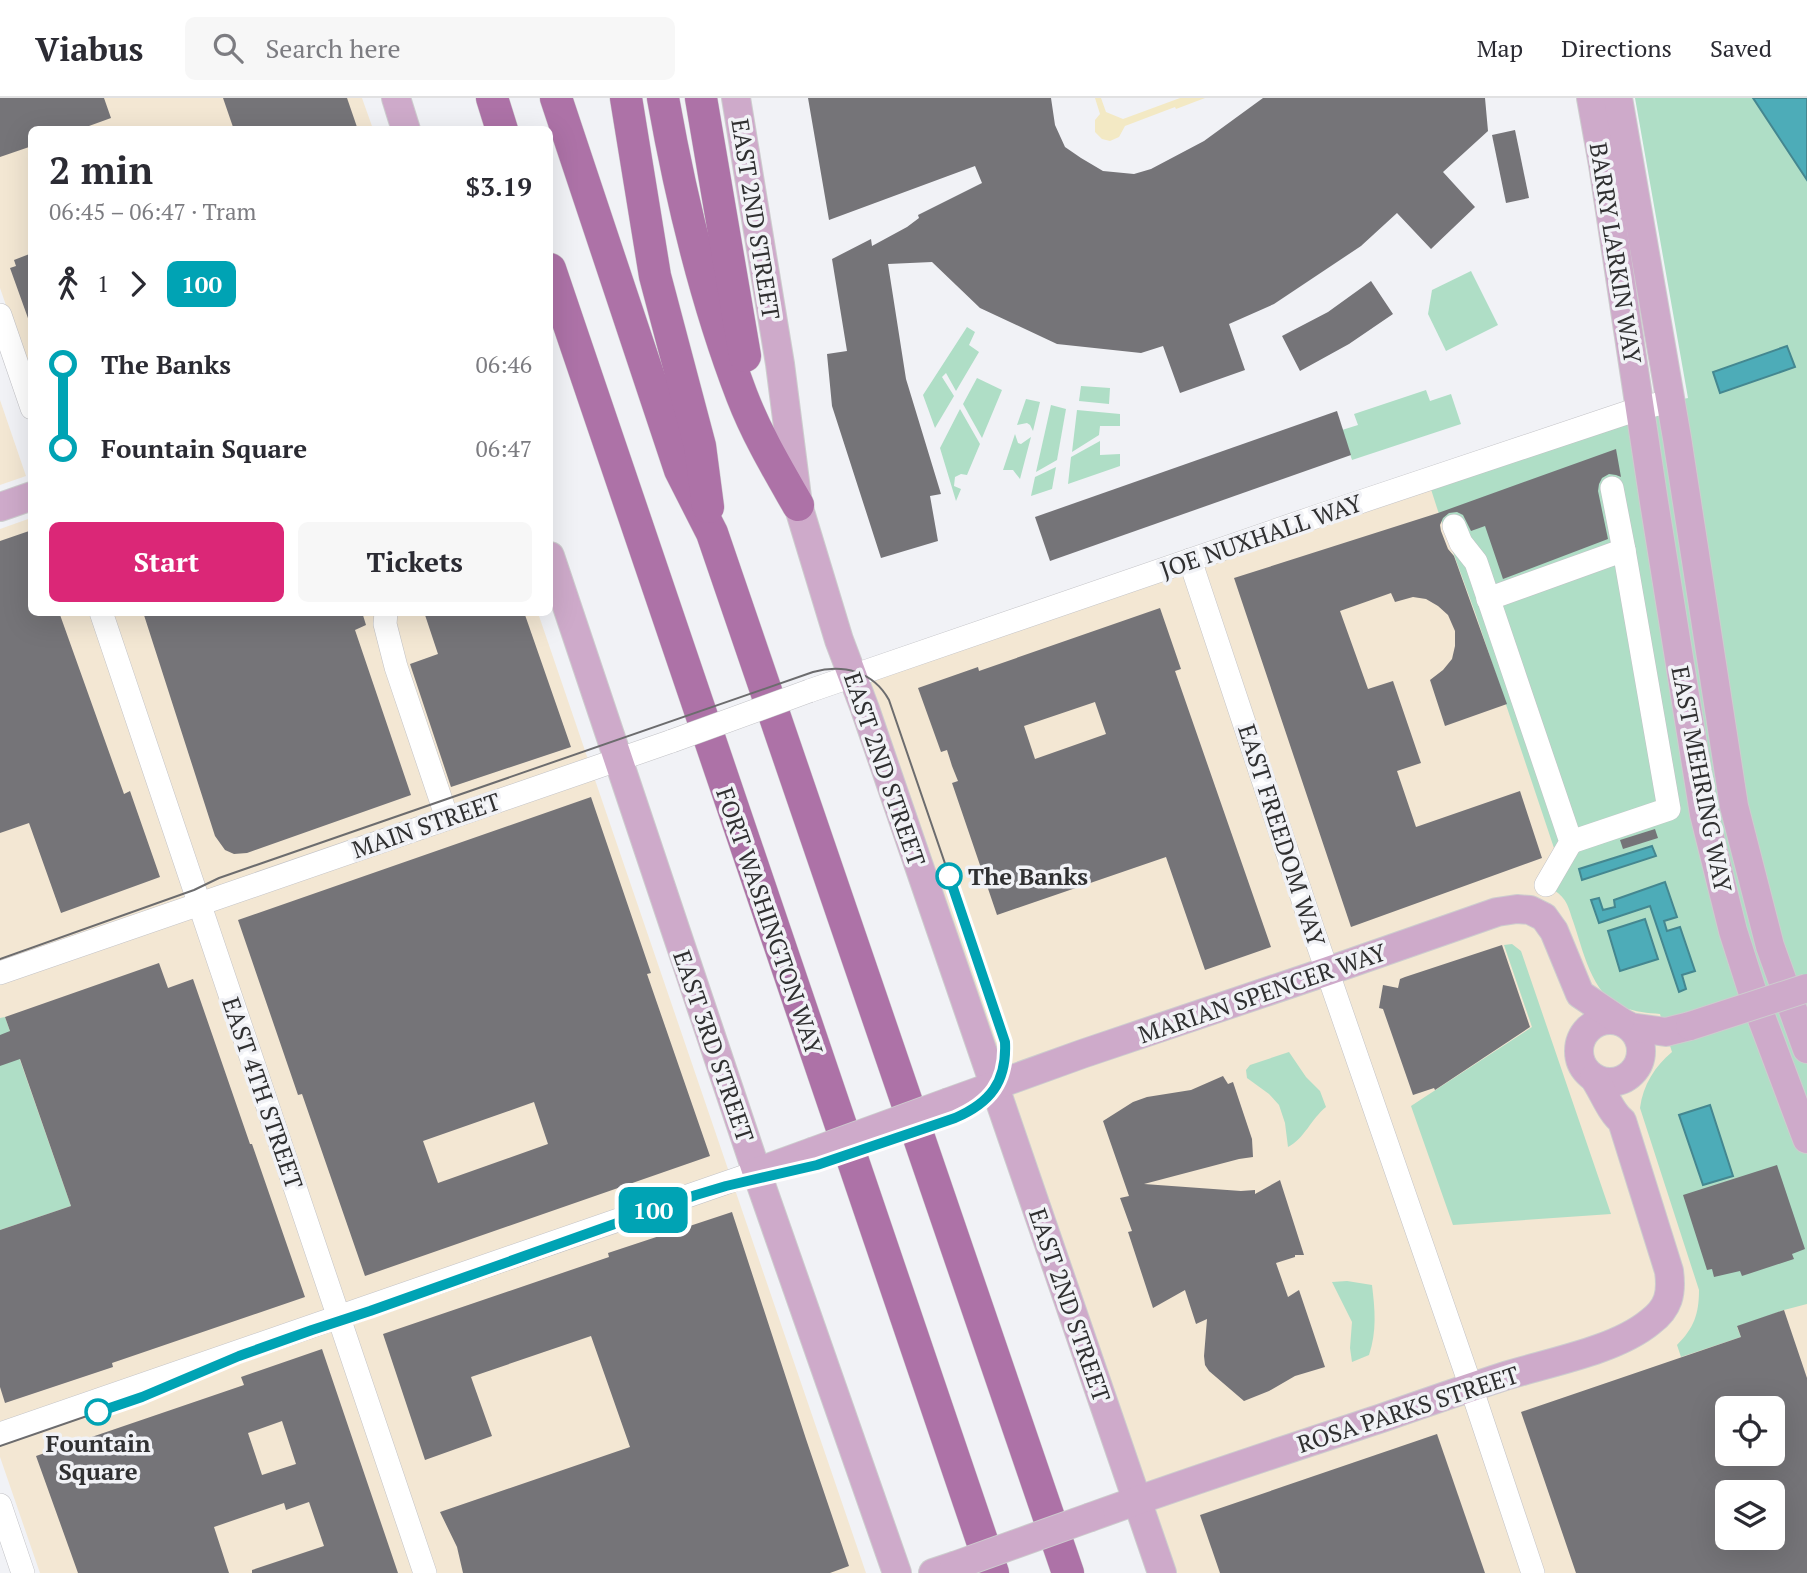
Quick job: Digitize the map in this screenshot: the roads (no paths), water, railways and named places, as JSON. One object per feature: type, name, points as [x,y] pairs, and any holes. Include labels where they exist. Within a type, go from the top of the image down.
[{"type":"highway","points":[[492,98],[501,126]]},
{"type":"highway","points":[[556,98],[680,470],[712,533],[1068,1573]]},
{"type":"highway","points":[[626,98],[655,276],[700,446],[712,533]]},
{"type":"highway","points":[[663,98],[689,225],[713,311],[742,398],[768,453],[798,505]]},
{"type":"highway","points":[[701,98],[739,327],[768,453]]},
{"type":"highway","name":"FORT WASHINGTON WAY","points":[[553,277],[993,1573]]},
{"type":"main road","points":[[396,98],[405,126]]},
{"type":"main road","points":[[412,98],[418,126]]},
{"type":"main road","name":"EAST 2ND STREET","points":[[736,98],[780,364],[798,505],[839,640],[995,1084],[1162,1573]]},
{"type":"main road","name":"BARRY LARKIN WAY","points":[[1591,98],[1641,408]]},
{"type":"main road","name":"BARRY LARKIN WAY","points":[[1618,98],[1671,401]]},
{"type":"main road","name":"EAST MEHRING WAY","points":[[1671,401],[1737,816],[1770,946],[1807,1049]]},
{"type":"main road","name":"EAST MEHRING WAY","points":[[1641,408],[1704,814],[1733,931],[1756,1003],[1807,1139]]},
{"type":"main road","points":[[0,507],[28,497]]},
{"type":"main road","name":"EAST 3RD STREET","points":[[553,565],[757,1172],[897,1573]]},
{"type":"main road","name":"MARIAN SPENCER WAY","points":[[757,1172],[995,1084],[1497,912],[1530,910],[1544,917],[1554,930],[1580,994]]},
{"type":"main road","points":[[1594,1078],[1604,1082],[1623,1079],[1636,1064],[1678,1029],[1807,988]]},
{"type":"main road","points":[[1580,994],[1625,1024],[1637,1035],[1640,1044],[1622,1121],[1615,1116],[1604,1092],[1587,1072],[1578,1054],[1576,1004],[1580,994]]},
{"type":"main road","points":[[1579,1043],[1590,1026],[1610,1019],[1625,1024],[1678,1029]]},
{"type":"main road","name":"ROSA PARKS STREET","points":[[943,1569],[1471,1387],[1604,1346],[1649,1324],[1660,1314],[1668,1301],[1671,1289],[1669,1271],[1622,1121]]},
{"type":"street","points":[[0,315],[28,396]]},
{"type":"street","name":"JOE NUXHALL WAY","points":[[852,676],[1641,408],[1671,401]]},
{"type":"street","points":[[1546,885],[1571,842],[1669,809],[1612,488]]},
{"type":"street","points":[[1454,526],[1461,543],[1476,562],[1571,842]]},
{"type":"street","points":[[1488,599],[1624,550]]},
{"type":"street","name":"EAST FREEDOM WAY","points":[[1190,560],[1533,1573]]},
{"type":"street","name":"EAST 4TH STREET","points":[[102,616],[425,1573]]},
{"type":"street","points":[[386,616],[385,624],[396,667],[447,818]]},
{"type":"street","name":"MAIN STREET","points":[[0,973],[618,760],[852,676]]},
{"type":"street","points":[[0,1434],[757,1172]]},
{"type":"street","points":[[0,1505],[23,1573]]},
{"type":"water","points":[[1753,98],[1807,98],[1807,180]]},
{"type":"water","points":[[1787,346],[1795,367],[1720,393],[1713,372]]},
{"type":"water","points":[[1652,846],[1656,856],[1582,880],[1579,869]]},
{"type":"water","points":[[1665,882],[1677,917],[1664,921],[1667,931],[1680,927],[1695,971],[1682,975],[1686,989],[1679,992],[1650,906],[1599,923],[1591,900],[1599,898],[1603,910],[1615,907],[1614,900]]},
{"type":"water","points":[[1645,919],[1658,959],[1620,971],[1608,931]]},
{"type":"water","points":[[1710,1105],[1733,1176],[1703,1185],[1679,1115]]},
{"type":"tram line","points":[[0,959],[194,890],[219,878],[813,672],[846,670],[866,676],[875,682],[889,700],[1001,1027],[1005,1057],[1003,1070],[991,1093],[970,1111],[955,1118],[817,1165],[696,1195],[239,1356],[142,1397],[0,1446]]},
{"type":"tram line","name":"100","points":[[98,1412],[142,1397],[239,1356],[696,1195],[817,1165],[955,1118],[975,1108],[987,1100],[996,1088],[1004,1069],[1005,1042],[949,876]]},
{"type":"place","name":"The Banks","points":[[949,876]]},
{"type":"place","name":"Fountain Square","points":[[98,1412]]}]
